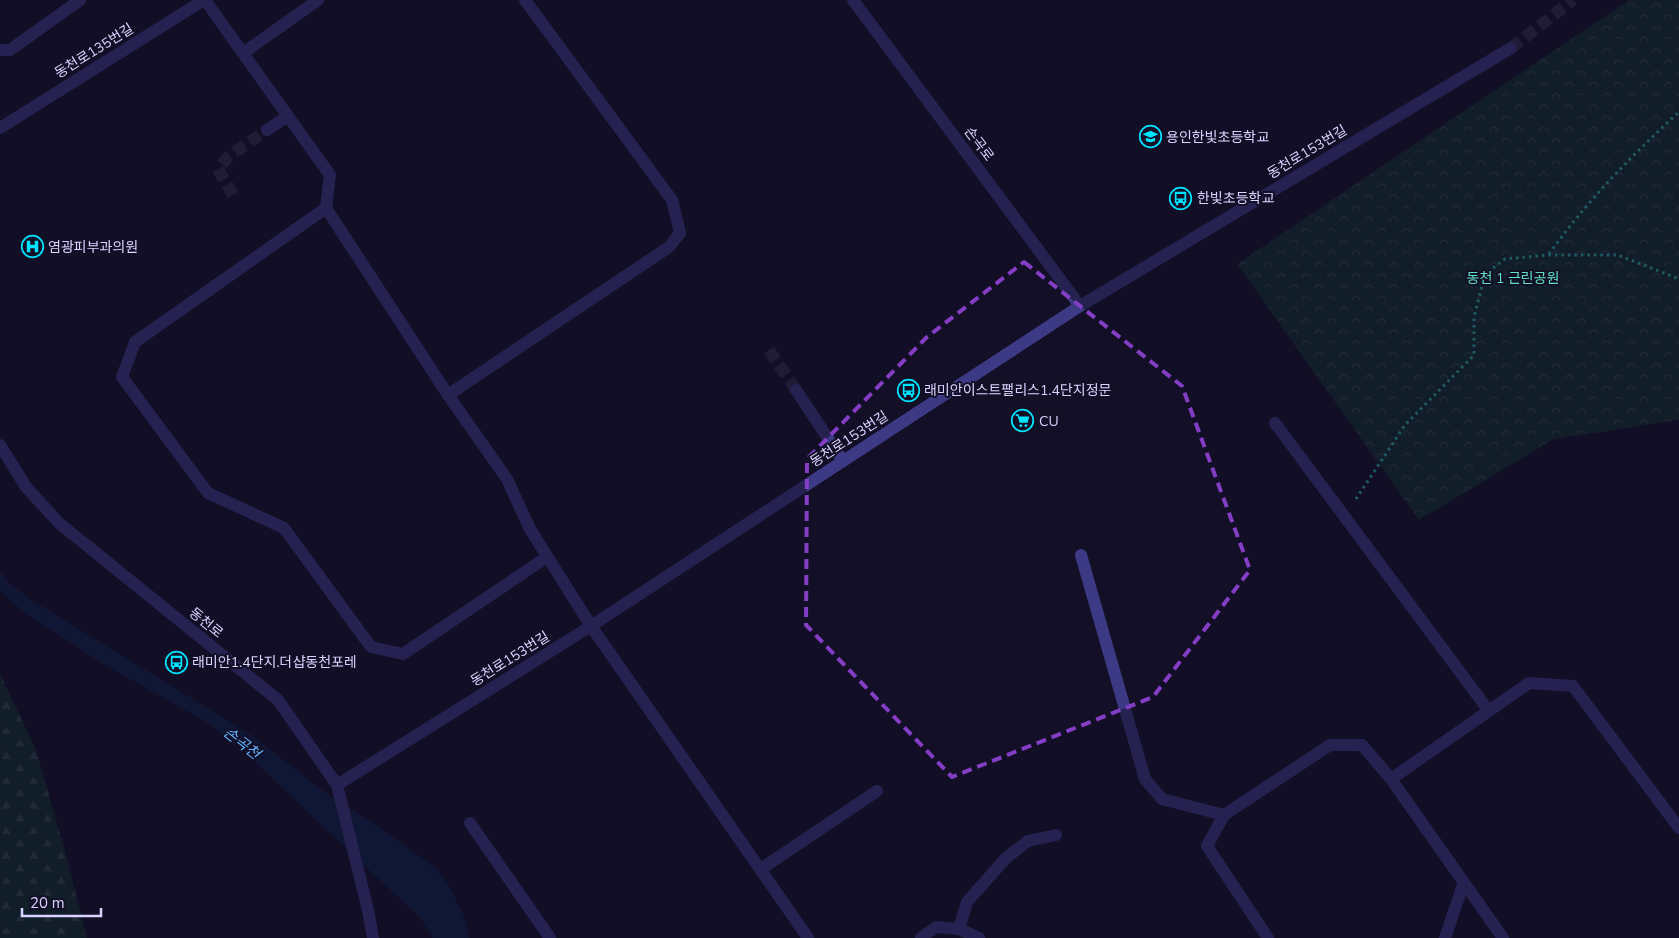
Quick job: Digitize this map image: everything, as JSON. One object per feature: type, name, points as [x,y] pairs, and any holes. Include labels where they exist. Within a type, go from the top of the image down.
[{"type":"street","points":[[0,50],[10,50],[80,0]]},
{"type":"street","points":[[205,0],[330,175],[326,208],[448,395],[507,479],[530,530],[591,626],[808,938]]},
{"type":"street","name":"동천로135번길","points":[[0,128],[205,0]]},
{"type":"street","points":[[243,53],[318,0]]},
{"type":"street","points":[[448,395],[669,246],[680,233],[672,200],[525,0]]},
{"type":"street","name":"손곡로","points":[[853,0],[1080,306]]},
{"type":"street","name":"동천로153번길","points":[[337,785],[591,626],[1080,306],[1511,48]]},
{"type":"street","points":[[266,130],[288,116]]},
{"type":"street","points":[[326,208],[135,342],[122,377],[208,493],[284,528],[371,647],[404,654],[547,557]]},
{"type":"street","points":[[796,390],[843,461]]},
{"type":"street","points":[[1275,423],[1489,711]]},
{"type":"street","name":"동천로","points":[[0,446],[26,487],[59,523],[278,700],[337,785],[368,910],[373,938]]},
{"type":"street","points":[[1081,555],[1145,779],[1162,800],[1224,815]]},
{"type":"street","points":[[1391,779],[1529,683],[1573,686],[1679,828]]},
{"type":"street","points":[[1268,938],[1207,846],[1224,815],[1330,744],[1362,745],[1391,779],[1503,938]]},
{"type":"street","points":[[761,869],[877,791]]},
{"type":"street","points":[[470,823],[550,938]]},
{"type":"street","points":[[959,929],[967,902],[1006,858],[1028,841],[1056,835]]},
{"type":"street","points":[[1445,938],[1464,882]]},
{"type":"street","points":[[921,938],[936,927],[959,929],[979,938]]},
{"type":"path","points":[[1548,255],[1577,215],[1631,156],[1679,112]]},
{"type":"path","points":[[1345,516],[1405,425],[1474,355],[1474,317],[1485,274],[1505,259],[1548,255],[1618,255],[1679,279]]},
{"type":"highlighted area","points":[[1024,262],[1182,386],[1250,570],[1153,697],[952,777],[806,625],[807,459],[927,337]]},
{"type":"green space","name":"동천 1 근린공원","points":[[1629,0],[1679,0],[1679,420],[1554,439],[1419,520],[1237,264]]},
{"type":"green space","points":[[0,674],[36,750],[65,851],[87,938],[0,938]]},
{"type":"water","name":"손곡천","points":[[0,571],[9,583],[30,599],[253,736],[327,794],[379,827],[436,868],[449,886],[464,917],[469,938],[433,938],[421,919],[239,747],[205,721],[108,667],[25,613],[0,591]]},
{"type":"tunnel","points":[[1511,48],[1573,0]]},
{"type":"tunnel","points":[[233,195],[218,169],[229,156],[267,130]]},
{"type":"tunnel","points":[[769,350],[796,390]]},
{"type":"place","name":"용인한빛초등학교","points":[[1150,137]]},
{"type":"place","name":"한빛초등학교","points":[[1181,198]]},
{"type":"place","name":"염광피부과의원","points":[[32,247]]},
{"type":"place","name":"래미안이스트팰리스1.4단지정문","points":[[908,390]]},
{"type":"place","name":"CU","points":[[1023,421]]},
{"type":"place","name":"래미안1.4단지.더샵동천포레","points":[[176,662]]}]
